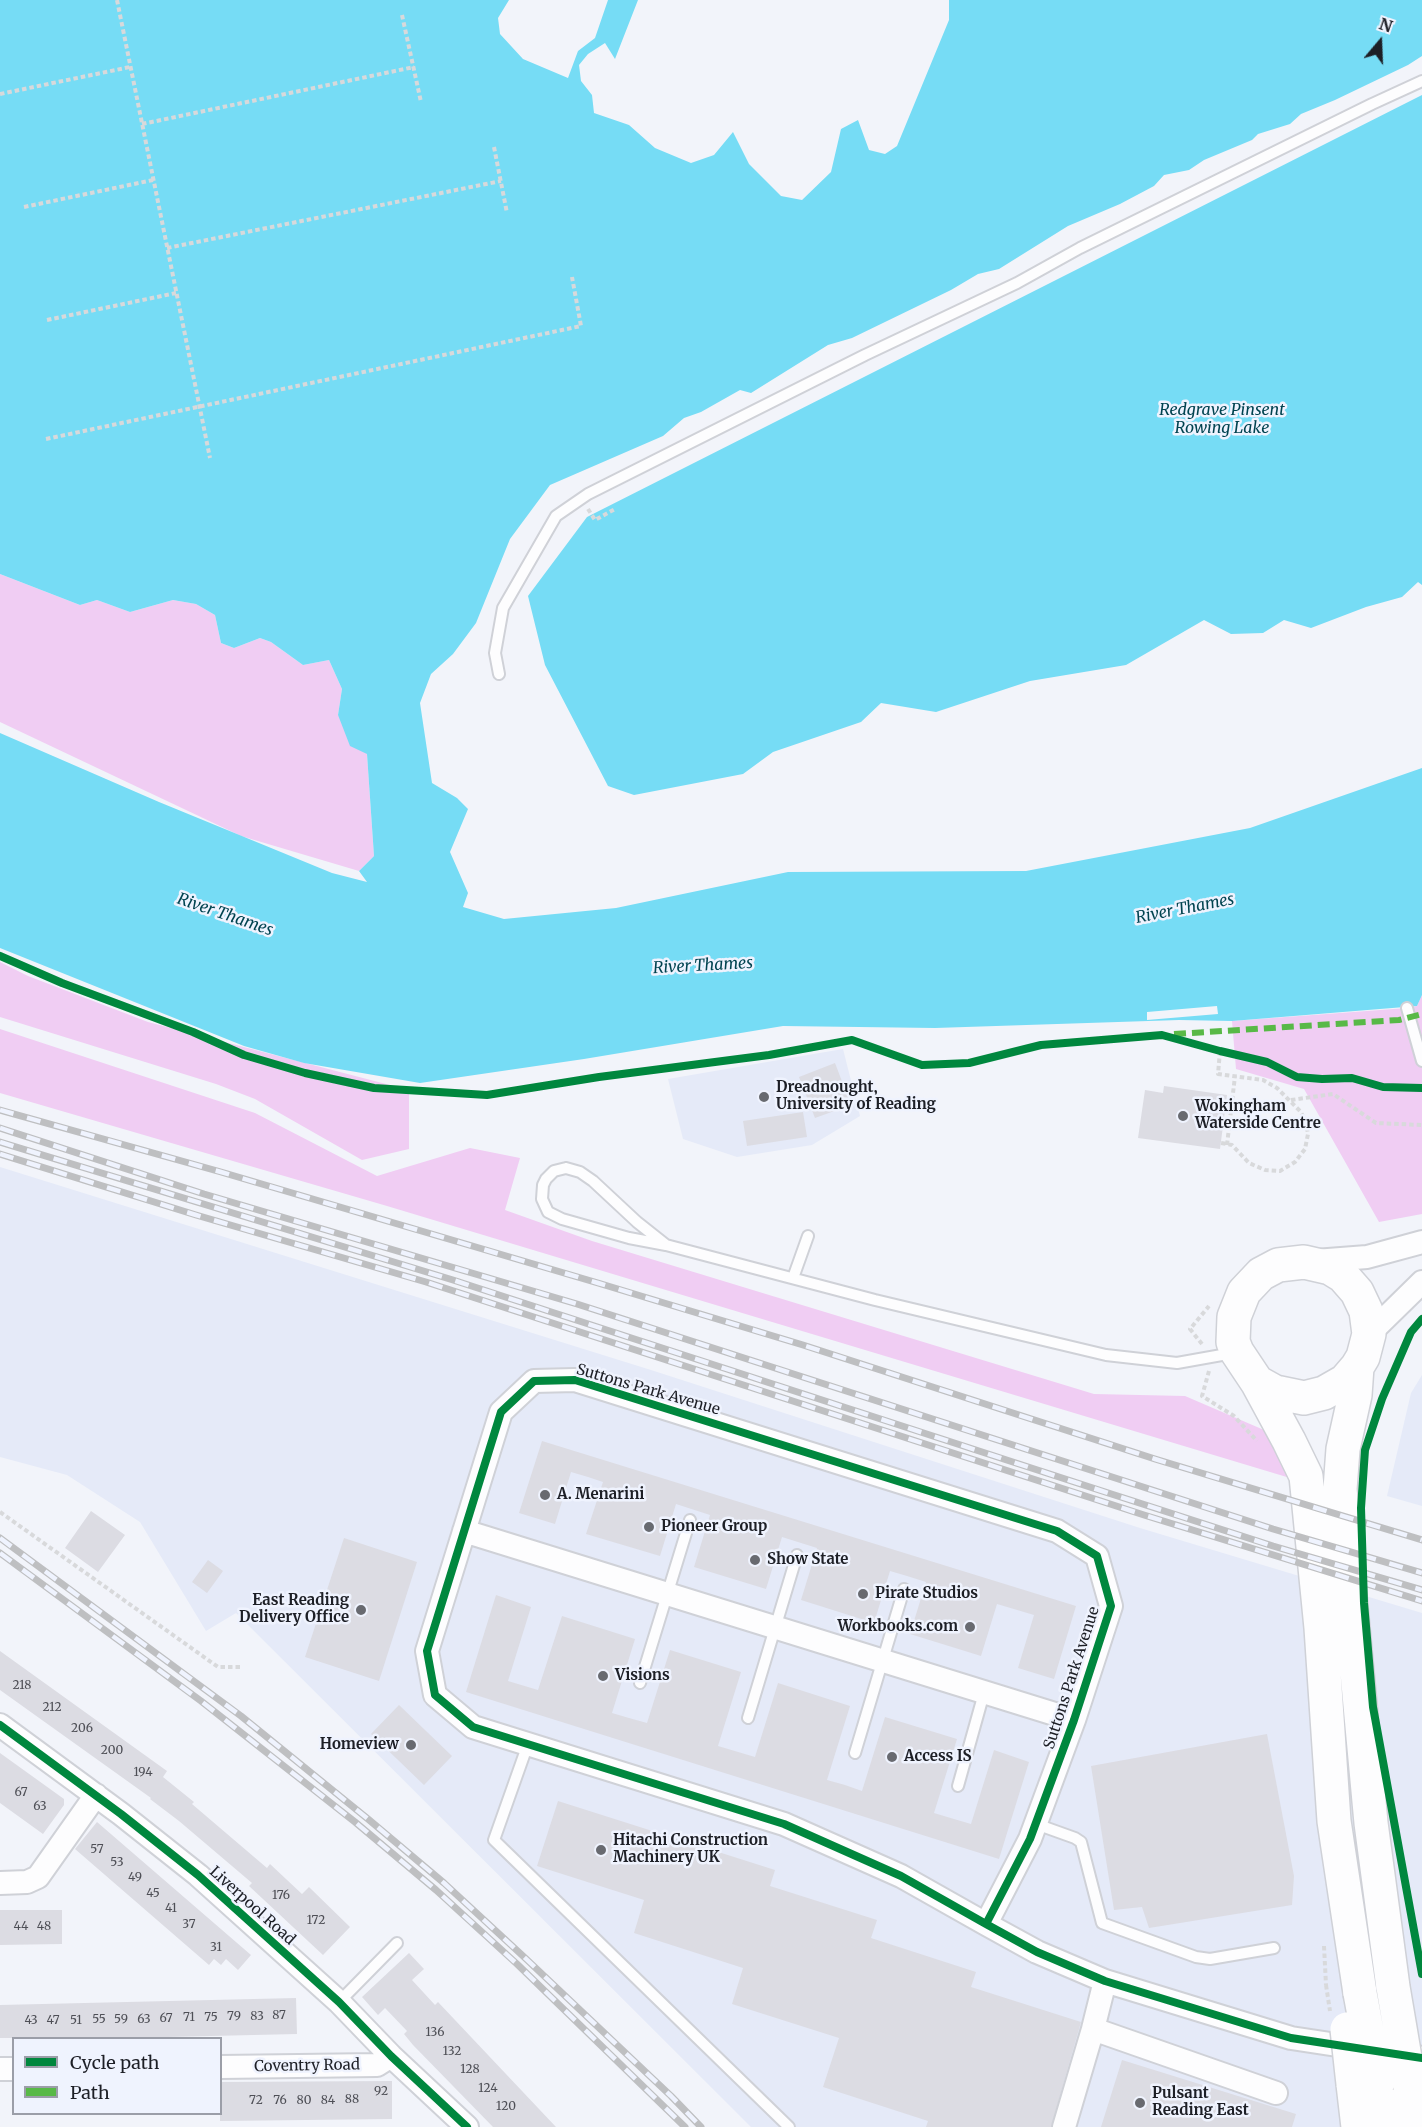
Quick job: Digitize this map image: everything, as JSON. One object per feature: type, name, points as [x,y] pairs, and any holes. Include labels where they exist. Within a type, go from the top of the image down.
[{"type":"main road","points":[[1257,1382],[1275,1392],[1304,1398],[1324,1393],[1346,1381],[1363,1357],[1369,1334],[1366,1311],[1357,1292],[1343,1276],[1330,1268],[1304,1262],[1278,1265],[1262,1274],[1244,1292],[1234,1317],[1233,1342],[1290,1441],[1306,1476],[1321,1628],[1334,1821],[1348,1912],[1352,1993],[1365,2085],[1358,2127]]},
{"type":"main road","points":[[1357,1367],[1355,1395],[1343,1449],[1340,1490],[1371,1823],[1393,1987],[1418,2068],[1419,2127]]},
{"type":"main road","points":[[1365,2085],[1386,2127]]},
{"type":"street","points":[[1304,1262],[1367,1257],[1422,1242]]},
{"type":"street","points":[[1369,1334],[1422,1282]]},
{"type":"street","name":"Suttons Park Avenue","points":[[986,1924],[1036,1824],[1074,1720],[1111,1606],[1097,1556],[1058,1531],[575,1380],[534,1381],[501,1412],[427,1651],[435,1695],[473,1727],[784,1824],[902,1876],[986,1924],[1037,1952],[1105,1981],[1291,2038],[1418,2068]]},
{"type":"street","points":[[464,1531],[1074,1720]]},
{"type":"street","name":"Liverpool Road","points":[[0,1725],[96,1795],[198,1875],[339,2002],[391,2056],[467,2127]]},
{"type":"street","points":[[0,1883],[27,1882],[38,1877],[96,1795]]},
{"type":"street","points":[[1064,2127],[1105,1981]]},
{"type":"street","points":[[1093,2029],[1276,2093]]},
{"type":"street","name":"Coventry Road","points":[[222,2067],[377,2065],[391,2056]]},
{"type":"lane","points":[[499,674],[495,653],[503,608],[556,516],[582,498],[866,355],[1017,283],[1090,242],[1422,81]]},
{"type":"lane","points":[[1407,1008],[1422,1061]]},
{"type":"lane","points":[[666,1245],[580,1172],[566,1168],[558,1169],[546,1179],[542,1199],[545,1208],[553,1216],[629,1238],[666,1245],[1106,1355],[1177,1363],[1237,1352]]},
{"type":"lane","points":[[793,1278],[808,1236]]},
{"type":"lane","points":[[640,1683],[690,1520]]},
{"type":"lane","points":[[748,1718],[797,1555]]},
{"type":"lane","points":[[855,1753],[904,1589]]},
{"type":"lane","points":[[958,1786],[984,1693]]},
{"type":"lane","points":[[528,1744],[494,1840],[789,2127]]},
{"type":"lane","points":[[1036,1824],[1081,1842],[1102,1923],[1196,1957],[1210,1959],[1274,1948]]},
{"type":"lane","points":[[339,2002],[397,1944]]},
{"type":"path","points":[[117,0],[210,458]]},
{"type":"path","points":[[402,15],[421,102]]},
{"type":"path","points":[[0,94],[130,67]]},
{"type":"path","points":[[142,124],[414,67]]},
{"type":"path","points":[[494,147],[507,213]]},
{"type":"path","points":[[24,207],[153,180]]},
{"type":"path","points":[[167,248],[501,181]]},
{"type":"path","points":[[46,439],[581,326],[572,277]]},
{"type":"path","points":[[47,320],[176,293]]},
{"type":"path","points":[[582,498],[595,520],[615,509]]},
{"type":"path","points":[[1208,1048],[1231,1054]]},
{"type":"path","points":[[1220,1051],[1218,1074],[1263,1080],[1290,1100],[1306,1121],[1308,1134],[1305,1149],[1295,1162],[1280,1171],[1265,1170],[1249,1163],[1230,1145],[1221,1143]]},
{"type":"path","points":[[1230,1145],[1235,1076]]},
{"type":"path","points":[[1290,1100],[1333,1094],[1376,1123],[1422,1125]]},
{"type":"path","points":[[0,1512],[218,1667],[243,1667]]},
{"type":"shaded area","points":[[0,574],[80,605],[97,600],[130,612],[173,600],[196,604],[215,615],[221,643],[234,648],[260,638],[271,642],[303,665],[329,660],[342,689],[338,715],[367,754],[374,856],[359,871],[241,836],[0,722]]},
{"type":"shaded area","points":[[0,962],[28,976],[148,1022],[409,1090],[409,1149],[362,1160],[255,1099],[216,1084],[0,1017]]},
{"type":"shaded area","points":[[1422,995],[1422,1214],[1379,1222],[1304,1089],[1236,1069],[1232,1021],[1407,1008],[1417,1006]]},
{"type":"shaded area","points":[[0,1029],[255,1113],[377,1176],[470,1148],[520,1158],[505,1210],[592,1241],[1094,1394],[1185,1396],[1271,1433],[1290,1478],[387,1206],[0,1093]]},
{"type":"shaded area","name":"Dreadnought, University of Reading","points":[[843,1049],[860,1116],[812,1145],[737,1157],[683,1139],[668,1079]]},
{"type":"shaded area","points":[[0,1167],[651,1370],[1140,1528],[1422,1613],[1422,2127],[751,2127],[236,1613],[206,1631],[140,1522],[67,1475],[0,1457]]},
{"type":"shaded area","points":[[1422,1375],[1422,1506],[1387,1496],[1411,1393]]},
{"type":"water","name":"River Thames","points":[[0,0],[509,0],[498,18],[500,34],[523,59],[568,78],[578,51],[595,38],[608,0],[638,0],[615,59],[605,43],[588,54],[579,65],[581,81],[592,95],[594,113],[629,125],[655,148],[691,163],[714,155],[733,132],[749,164],[781,196],[802,200],[831,172],[841,129],[858,120],[869,150],[885,154],[897,146],[949,20],[949,0],[1422,0],[1422,56],[1408,65],[1301,114],[1290,124],[1258,134],[1252,140],[1204,160],[1189,170],[1164,175],[1154,186],[1120,204],[1068,226],[999,269],[978,274],[951,290],[852,338],[828,345],[751,393],[740,390],[701,412],[684,418],[663,436],[550,485],[510,539],[476,623],[453,654],[431,674],[420,703],[432,783],[457,798],[468,809],[450,852],[468,893],[463,907],[504,919],[616,908],[788,872],[1026,871],[1250,828],[1422,768],[1422,995],[1417,1006],[1232,1021],[1179,1020],[935,1028],[783,1026],[420,1083],[304,1063],[244,1046],[0,948],[0,733],[332,873],[367,882],[359,871],[374,856],[367,754],[350,746],[338,715],[342,689],[329,660],[303,665],[271,642],[260,638],[234,648],[221,643],[215,615],[196,604],[173,600],[130,612],[97,600],[80,605],[0,574]]},
{"type":"water","name":"Redgrave Pinsent Rowing Lake","points":[[1422,95],[1422,585],[1418,582],[1402,597],[1366,607],[1311,628],[1284,620],[1263,633],[1231,634],[1204,620],[1126,665],[1030,681],[936,712],[881,703],[861,722],[773,752],[743,774],[634,795],[608,786],[545,665],[528,596],[587,517]]},
{"type":"pier","points":[[1217,1006],[1218,1014],[1147,1020],[1147,1012]]},
{"type":"building","points":[[835,1063],[851,1105],[815,1118],[799,1077]]},
{"type":"building","name":"Wokingham Waterside Centre","points":[[1164,1086],[1227,1095],[1220,1149],[1138,1138],[1145,1090],[1163,1093]]},
{"type":"building","points":[[803,1112],[807,1137],[747,1146],[743,1121]]},
{"type":"building","points":[[542,1441],[1076,1606],[1054,1679],[1018,1668],[1034,1615],[997,1604],[981,1656],[910,1634],[926,1582],[907,1576],[890,1571],[874,1623],[801,1600],[817,1548],[782,1537],[766,1589],[694,1567],[710,1515],[676,1504],[660,1556],[586,1534],[603,1482],[588,1477],[571,1472],[555,1524],[519,1513]]},
{"type":"building","points":[[91,1511],[125,1535],[98,1572],[65,1548]]},
{"type":"building","name":"East Reading Delivery Office","points":[[344,1538],[417,1562],[379,1681],[305,1657]]},
{"type":"building","points":[[208,1560],[223,1571],[207,1593],[192,1582]]},
{"type":"building","points":[[496,1595],[531,1607],[508,1681],[538,1690],[562,1616],[635,1639],[612,1713],[647,1723],[670,1650],[741,1672],[718,1746],[755,1757],[778,1683],[850,1706],[827,1780],[862,1791],[885,1717],[957,1739],[934,1813],[971,1824],[994,1750],[1029,1762],[999,1859],[466,1692]]},
{"type":"building","points":[[0,1651],[167,1771],[163,1777],[267,1868],[270,1864],[302,1894],[309,1887],[350,1927],[323,1955],[249,1886],[252,1883],[151,1798],[0,1690]]},
{"type":"building","name":"Homeview","points":[[399,1705],[452,1756],[424,1785],[371,1734]]},
{"type":"building","points":[[1267,1734],[1294,1876],[1292,1905],[1149,1928],[1142,1907],[1114,1910],[1091,1766]]},
{"type":"building","points":[[0,1753],[64,1799],[64,1805],[43,1834],[0,1803]]},
{"type":"building","points":[[558,1801],[775,1870],[770,1886],[877,1920],[871,1938],[976,1972],[971,1987],[1081,2022],[1051,2127],[926,2127],[928,2121],[823,2087],[839,2038],[732,2004],[743,1968],[634,1933],[644,1900],[537,1866]]},
{"type":"building","points":[[97,1822],[251,1955],[238,1970],[226,1959],[221,1965],[214,1959],[209,1965],[75,1849]]},
{"type":"building","points":[[0,1910],[62,1910],[62,1944],[0,1945]]},
{"type":"building","points":[[409,1953],[424,1969],[412,1980],[435,2005],[438,2002],[556,2127],[493,2127],[413,2045],[404,2034],[407,2031],[385,2008],[378,2015],[362,1997]]},
{"type":"building","points":[[296,1998],[297,2034],[0,2038],[0,2005]]},
{"type":"building","points":[[1122,2060],[1296,2114],[1292,2127],[1101,2127]]},
{"type":"building","points":[[392,2081],[392,2119],[220,2121],[222,2082]]},
{"type":"railway","points":[[0,1110],[221,1172],[598,1283],[803,1345],[1155,1459],[1422,1540]]},
{"type":"railway","points":[[0,1128],[204,1194],[577,1304],[1273,1529],[1422,1573]]},
{"type":"railway","points":[[0,1142],[453,1280],[1273,1546],[1422,1590]]},
{"type":"railway","points":[[0,1154],[196,1215],[426,1282],[1144,1515],[1422,1601]]},
{"type":"railway","points":[[0,1538],[241,1716],[368,1819],[444,1883],[523,1956],[701,2127]]},
{"type":"railway","points":[[0,1553],[201,1701],[355,1822],[436,1890],[517,1964],[685,2127]]},
{"type":"marked path","points":[[1174,1034],[1399,1020],[1422,1014]]},
{"type":"cycle path","points":[[0,956],[62,983],[193,1032],[244,1055],[305,1073],[374,1088],[487,1095],[599,1077],[769,1055],[852,1040],[922,1065],[969,1063],[1041,1045],[1162,1035],[1267,1062],[1297,1077],[1352,1078],[1383,1087],[1422,1088]]},
{"type":"cycle path","points":[[1422,1319],[1411,1332],[1382,1399],[1365,1450],[1361,1508],[1364,1603],[1373,1707],[1422,1974]]},
{"type":"cycle path","points":[[986,1924],[1030,1839],[1074,1720],[1111,1606],[1097,1556],[1057,1531],[575,1380],[534,1381],[501,1412],[427,1651],[435,1695],[473,1727],[784,1824],[901,1876],[986,1924],[1037,1952],[1105,1981],[1291,2038],[1422,2058]]},
{"type":"cycle path","points":[[0,1725],[121,1814],[198,1875],[339,2002],[391,2056],[467,2127]]},
{"type":"place","name":"Dreadnought, University of Reading","points":[[764,1097]]},
{"type":"place","name":"Wokingham Waterside Centre","points":[[1183,1116]]},
{"type":"place","name":"A. Menarini","points":[[545,1495]]},
{"type":"place","name":"Pioneer Group","points":[[649,1527]]},
{"type":"place","name":"Show State","points":[[755,1560]]},
{"type":"place","name":"Pirate Studios","points":[[863,1594]]},
{"type":"place","name":"East Reading Delivery Office","points":[[361,1610]]},
{"type":"place","name":"Workbooks.com","points":[[970,1627]]},
{"type":"place","name":"Visions","points":[[603,1676]]},
{"type":"place","name":"Homeview","points":[[411,1745]]},
{"type":"place","name":"Access IS","points":[[892,1757]]},
{"type":"place","name":"Hitachi Construction Machinery UK","points":[[601,1850]]},
{"type":"place","name":"Pulsant Reading East","points":[[1140,2103]]}]
